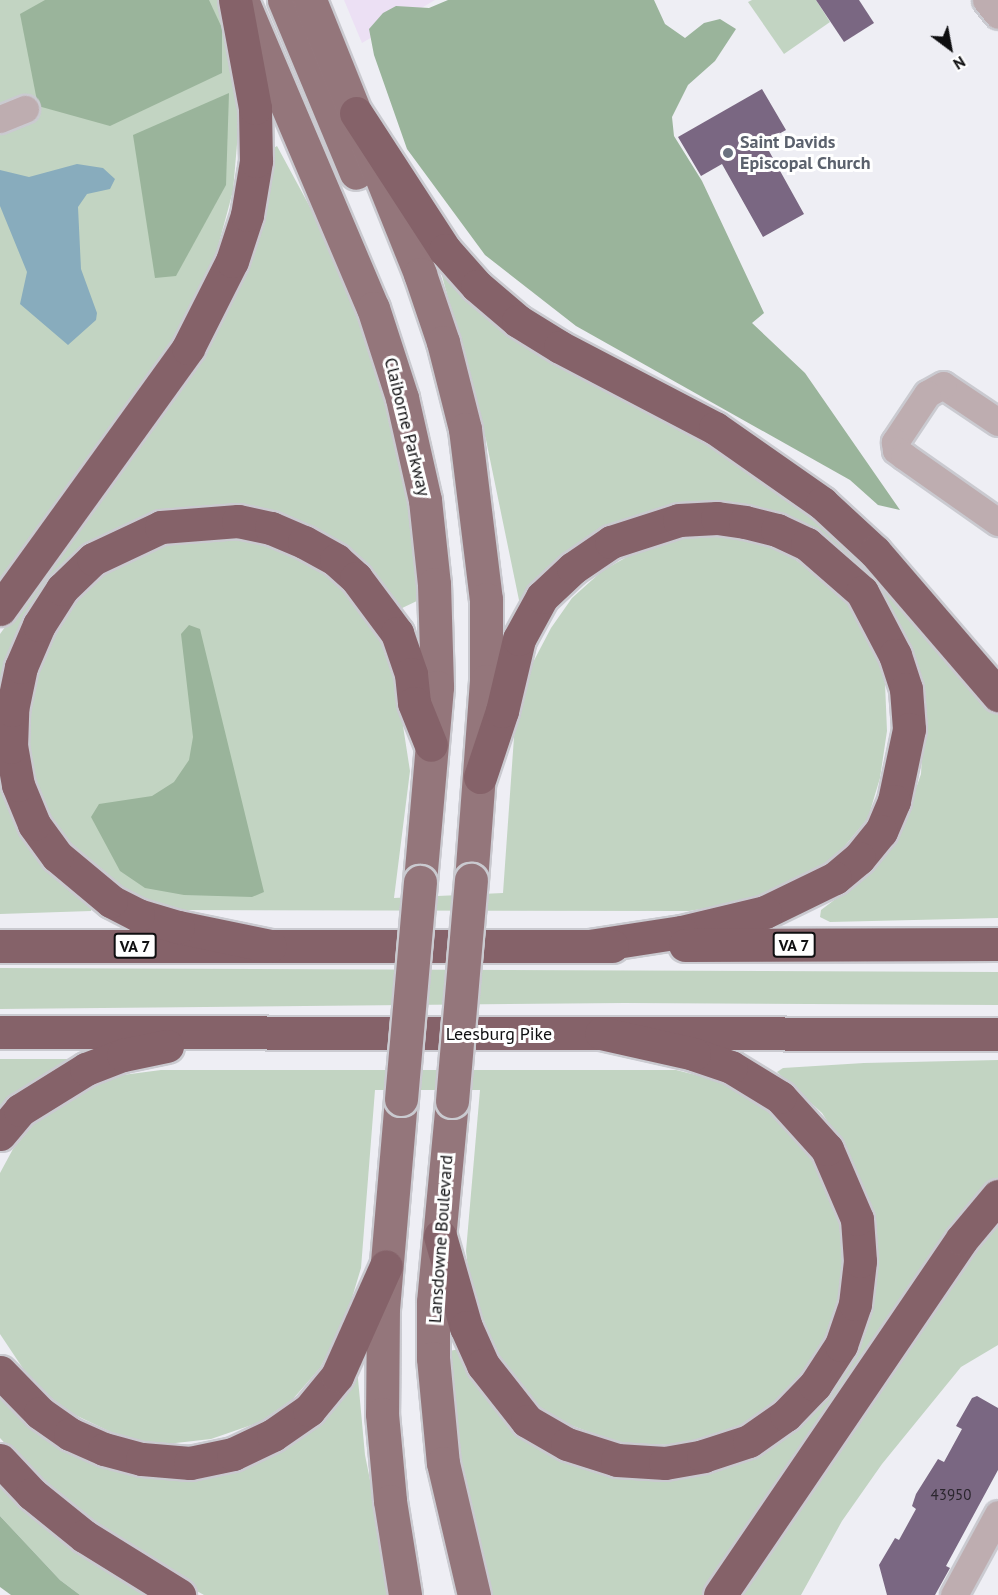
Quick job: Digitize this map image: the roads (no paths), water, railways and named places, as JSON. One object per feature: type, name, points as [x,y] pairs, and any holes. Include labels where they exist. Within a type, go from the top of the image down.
[{"type":"highway","points":[[0,609],[188,348],[232,261],[247,215],[256,160],[255,108],[235,0]]},
{"type":"highway","points":[[356,113],[445,250],[477,286],[519,321],[560,347],[715,428],[822,504],[875,552],[998,695]]},
{"type":"highway","points":[[480,777],[502,711],[519,639],[536,608],[573,568],[612,542],[679,520],[717,518],[746,522],[777,530],[807,544],[862,592],[895,655],[908,709],[903,764],[880,831],[859,858],[835,878],[765,912],[681,932],[589,946]]},
{"type":"highway","points":[[270,946],[178,927],[138,915],[111,902],[57,856],[34,824],[18,785],[10,747],[12,710],[21,667],[39,625],[62,589],[93,559],[161,527],[238,521],[271,528],[304,542],[336,560],[356,578],[397,633],[411,674],[414,703],[431,745]]},
{"type":"highway","name":"VA 7","points":[[0,946],[998,944]]},
{"type":"highway","name":"Leesburg Pike","points":[[0,1032],[998,1034]]},
{"type":"highway","points":[[0,1134],[20,1110],[86,1069],[123,1055],[252,1032]]},
{"type":"highway","points":[[440,1236],[466,1327],[483,1365],[527,1421],[567,1444],[617,1460],[665,1463],[703,1456],[749,1441],[786,1415],[815,1385],[841,1345],[855,1304],[860,1261],[857,1219],[827,1149],[780,1097],[731,1067],[694,1054],[601,1033]]},
{"type":"highway","points":[[720,1595],[962,1239],[998,1196]]},
{"type":"highway","points":[[0,1372],[39,1413],[69,1434],[104,1449],[142,1459],[190,1462],[233,1454],[273,1435],[309,1410],[337,1376],[386,1266]]},
{"type":"highway","points":[[0,1460],[32,1494],[84,1536],[179,1595]]},
{"type":"main road","name":"Claiborne Parkway","points":[[242,0],[374,308],[402,398],[431,545],[437,687],[386,1266]]},
{"type":"main road","points":[[284,0],[465,429]]},
{"type":"main road","points":[[310,0],[356,113],[443,342],[465,429],[486,600],[480,777]]},
{"type":"main road","name":"Lansdowne Boulevard","points":[[474,1595],[443,1463],[433,1358],[433,1302],[480,777]]},
{"type":"main road","points":[[386,1266],[382,1414],[390,1501],[405,1595]]},
{"type":"street","points":[[986,0],[998,15]]},
{"type":"street","points":[[0,119],[25,109]]},
{"type":"street","points":[[998,422],[942,385],[927,394],[895,442],[896,450],[998,522]]},
{"type":"street","points":[[954,1595],[998,1514]]},
{"type":"water","points":[[77,164],[103,168],[115,179],[110,189],[87,194],[78,207],[81,269],[97,313],[96,320],[68,345],[20,304],[27,272],[0,206],[0,170],[29,177]]},
{"type":"place","name":"Saint Davids Episcopal Church","points":[[728,153]]}]
